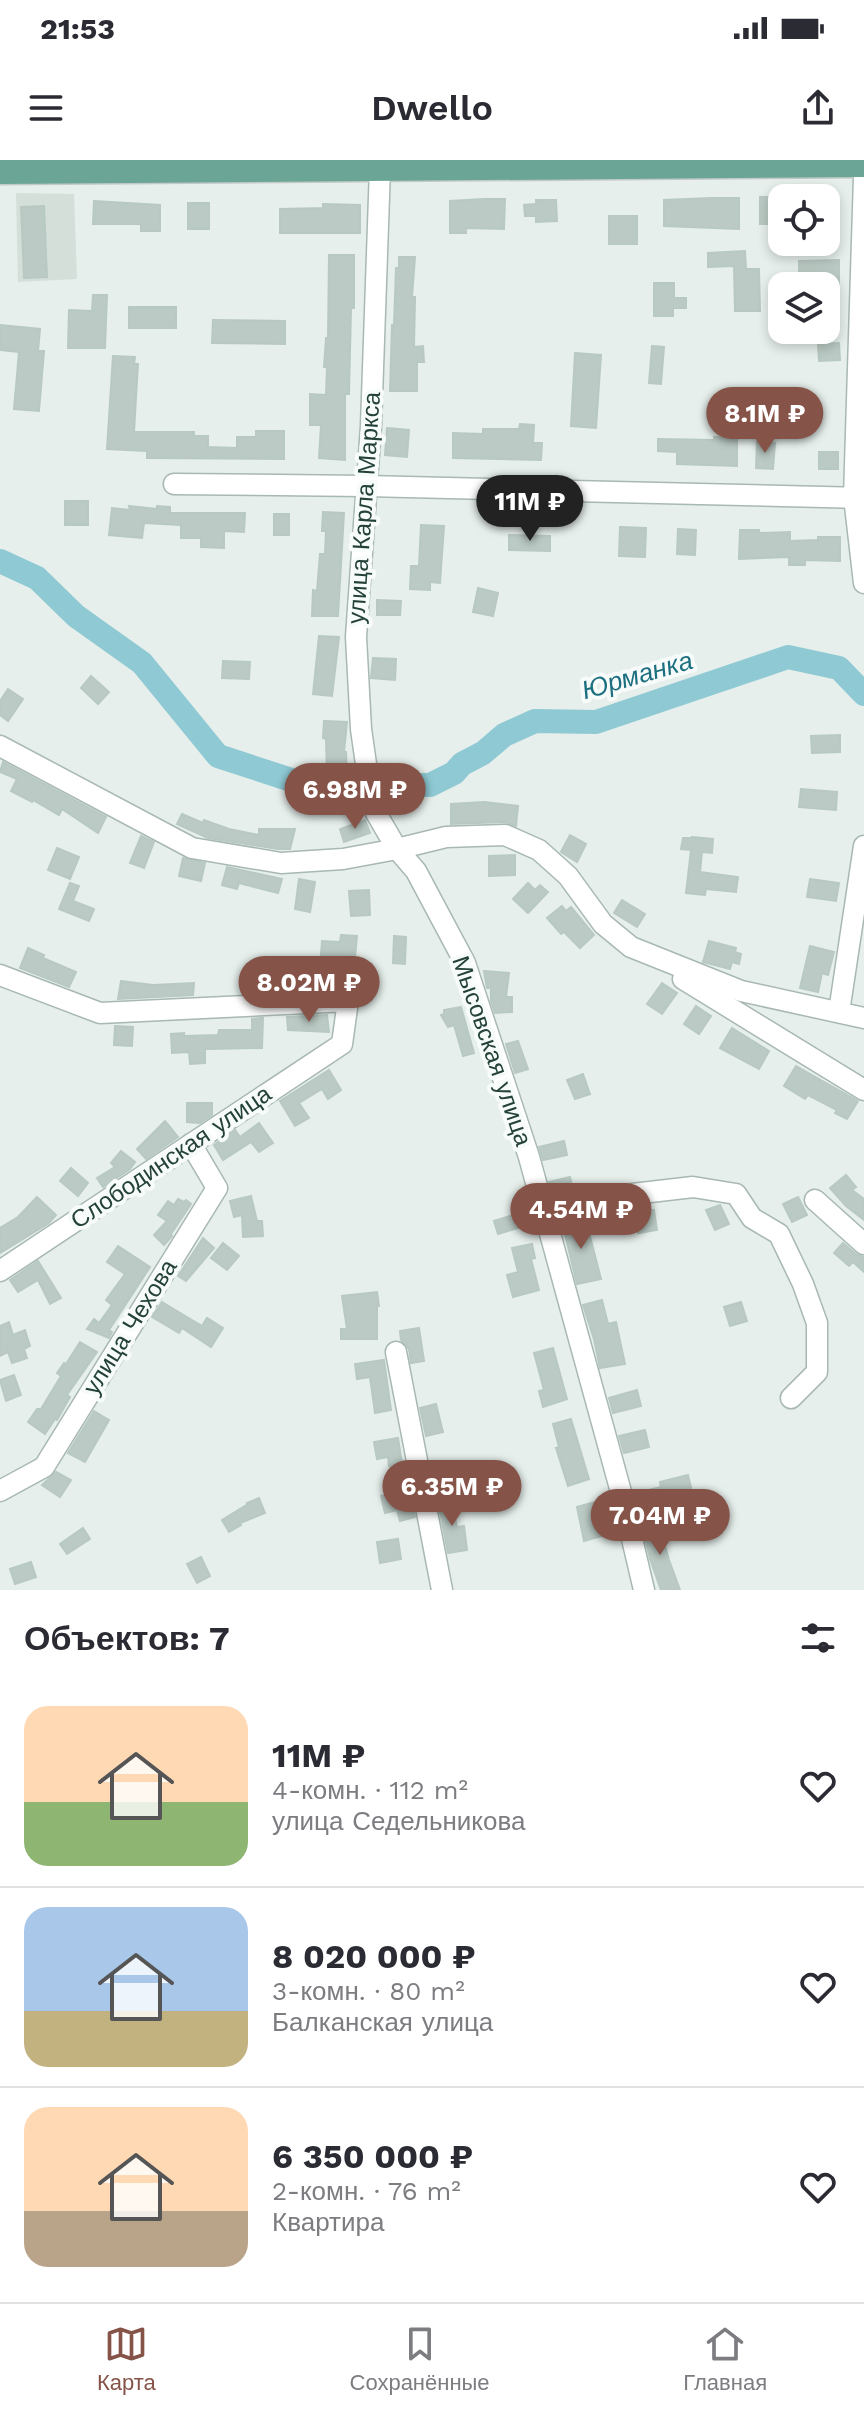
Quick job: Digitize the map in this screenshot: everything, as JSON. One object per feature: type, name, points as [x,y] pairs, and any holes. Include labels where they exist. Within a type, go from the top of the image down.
[{"type":"main road","points":[[0,172],[381,164],[864,165]]},
{"type":"street","name":"улица Карла Маркса","points":[[381,164],[371,426],[356,637],[361,729],[376,813],[397,849]]},
{"type":"street","points":[[864,177],[859,498],[864,583]]},
{"type":"street","points":[[174,484],[859,498]]},
{"type":"street","points":[[0,746],[192,848],[281,863],[343,859],[446,837],[505,835],[539,850],[568,876],[603,924],[631,947],[864,1090]]},
{"type":"street","points":[[839,1012],[864,846]]},
{"type":"street","name":"Мысовская улица","points":[[397,849],[416,871],[465,963],[529,1157],[621,1492],[644,1590]]},
{"type":"street","points":[[631,947],[741,991],[864,1018]]},
{"type":"street","name":"Слободинская улица","points":[[0,975],[100,1013],[348,1001],[342,1044],[0,1271]]},
{"type":"street","name":"улица Чехова","points":[[0,1491],[44,1467],[217,1188],[191,1144]]},
{"type":"street","points":[[544,1213],[624,1195],[693,1187],[736,1194],[752,1218],[779,1234],[803,1284],[817,1323],[817,1372],[791,1398]]},
{"type":"street","points":[[815,1200],[864,1244]]},
{"type":"street","points":[[396,1352],[442,1590]]},
{"type":"shaded area","points":[[16,193],[74,194],[77,279],[18,282]]},
{"type":"building","points":[[760,197],[768,197],[768,224],[760,224]]},
{"type":"building","points":[[739,198],[739,229],[664,226],[664,200]]},
{"type":"building","points":[[505,199],[504,229],[466,228],[466,233],[450,233],[450,201]]},
{"type":"building","points":[[536,200],[556,200],[557,221],[536,222],[536,216],[525,216],[524,205],[536,204]]},
{"type":"building","points":[[94,201],[160,205],[160,231],[141,231],[141,224],[93,224]]},
{"type":"building","points":[[188,203],[209,203],[209,229],[188,229]]},
{"type":"building","points":[[323,204],[360,205],[360,233],[280,233],[280,209],[323,208]]},
{"type":"building","points":[[44,206],[47,277],[24,278],[21,207]]},
{"type":"building","points":[[609,216],[637,216],[637,244],[609,244]]},
{"type":"building","points":[[745,251],[746,269],[759,269],[760,311],[735,311],[734,266],[708,267],[708,253]]},
{"type":"building","points":[[329,255],[354,255],[349,394],[345,394],[345,460],[319,458],[321,425],[310,425],[310,394],[326,395],[327,367],[324,367],[328,338]]},
{"type":"building","points":[[399,257],[415,257],[412,297],[415,297],[414,347],[423,346],[424,362],[417,362],[417,391],[390,391],[392,325]]},
{"type":"building","points":[[839,260],[839,272],[799,272],[799,261]]},
{"type":"building","points":[[654,283],[674,283],[674,298],[686,298],[686,308],[673,308],[673,316],[654,316]]},
{"type":"building","points":[[93,295],[107,295],[105,348],[68,348],[69,310],[92,311]]},
{"type":"building","points":[[129,307],[176,307],[176,328],[129,328]]},
{"type":"building","points":[[213,320],[285,321],[285,344],[212,343]]},
{"type":"building","points":[[0,325],[40,329],[38,351],[44,351],[39,411],[14,409],[19,352],[0,350]]},
{"type":"building","points":[[818,344],[839,344],[840,360],[819,361]]},
{"type":"building","points":[[652,346],[664,347],[661,384],[649,383]]},
{"type":"building","points":[[575,353],[601,355],[596,428],[571,426]]},
{"type":"building","points":[[113,356],[135,357],[134,364],[138,364],[134,432],[194,432],[194,436],[208,436],[208,447],[237,448],[237,437],[256,437],[256,431],[284,431],[284,459],[147,458],[147,451],[107,449]]},
{"type":"building","points":[[520,424],[534,425],[533,443],[542,443],[541,460],[453,458],[453,433],[483,434],[483,429],[519,429]]},
{"type":"building","points":[[387,428],[409,430],[407,457],[385,455]]},
{"type":"building","points":[[714,437],[737,438],[737,466],[677,464],[677,452],[658,451],[658,439],[714,440]]},
{"type":"building","points":[[757,442],[775,443],[773,469],[756,468]]},
{"type":"building","points":[[819,452],[838,452],[838,469],[819,469]]},
{"type":"building","points":[[65,501],[88,501],[88,525],[65,525]]},
{"type":"building","points":[[129,506],[170,507],[170,513],[245,513],[244,532],[224,531],[224,548],[201,547],[201,538],[181,538],[181,525],[144,523],[142,538],[109,535],[112,508],[130,510]]},
{"type":"building","points":[[323,512],[344,513],[338,616],[312,616],[320,554],[325,554]]},
{"type":"building","points":[[274,514],[289,514],[289,535],[274,535]]},
{"type":"building","points":[[421,525],[444,526],[440,583],[430,582],[430,590],[410,589],[411,566],[419,566]]},
{"type":"building","points":[[620,527],[646,528],[645,557],[619,556]]},
{"type":"building","points":[[678,529],[696,530],[695,555],[677,554]]},
{"type":"building","points":[[740,530],[790,532],[790,541],[840,537],[840,561],[805,560],[805,565],[789,565],[789,557],[739,559]]},
{"type":"building","points":[[509,535],[550,536],[550,551],[509,550]]},
{"type":"building","points":[[478,588],[498,593],[493,616],[473,612]]},
{"type":"building","points":[[377,600],[401,601],[400,615],[377,615]]},
{"type":"building","points":[[319,636],[339,637],[332,696],[313,694]]},
{"type":"building","points":[[373,658],[396,659],[395,680],[371,678]]},
{"type":"building","points":[[223,661],[250,662],[249,679],[222,678]]},
{"type":"building","points":[[91,676],[109,692],[98,704],[81,688]]},
{"type":"building","points":[[8,689],[23,699],[8,721],[0,715],[0,701]]},
{"type":"building","points":[[324,721],[347,722],[344,752],[347,775],[327,776]]},
{"type":"building","points":[[840,735],[840,752],[812,753],[811,736]]},
{"type":"building","points":[[3,762],[106,817],[98,833],[62,809],[59,815],[11,791],[17,779],[0,772]]},
{"type":"building","points":[[801,789],[837,792],[836,810],[799,807]]},
{"type":"building","points":[[484,802],[518,806],[516,826],[505,822],[451,824],[451,804]]},
{"type":"building","points":[[182,814],[203,823],[204,820],[259,835],[259,829],[295,829],[290,849],[278,849],[208,838],[177,824]]},
{"type":"building","points":[[365,820],[370,833],[344,842],[340,829]]},
{"type":"building","points":[[570,835],[586,844],[577,862],[561,852]]},
{"type":"building","points":[[141,836],[154,842],[144,868],[130,863]]},
{"type":"building","points":[[683,838],[713,839],[712,853],[702,852],[700,872],[738,877],[736,892],[706,889],[705,895],[686,893],[691,850],[681,849]]},
{"type":"building","points":[[57,848],[79,857],[70,879],[48,870]]},
{"type":"building","points":[[515,855],[515,875],[489,876],[489,856]]},
{"type":"building","points":[[183,858],[205,863],[201,881],[179,876]]},
{"type":"building","points":[[227,867],[282,879],[278,893],[239,883],[237,889],[222,885]]},
{"type":"building","points":[[299,879],[315,882],[310,912],[295,909]]},
{"type":"building","points":[[810,879],[839,883],[836,901],[807,897]]},
{"type":"building","points":[[70,883],[79,886],[73,901],[94,909],[89,921],[59,909]]},
{"type":"building","points":[[528,883],[535,890],[540,885],[548,892],[528,913],[513,899]]},
{"type":"building","points":[[369,890],[370,915],[351,916],[349,891]]},
{"type":"building","points":[[622,900],[645,914],[637,927],[614,913]]},
{"type":"building","points":[[562,906],[566,911],[571,907],[594,935],[580,948],[564,932],[561,934],[547,918]]},
{"type":"building","points":[[341,935],[357,936],[355,957],[321,955],[322,941],[340,942]]},
{"type":"building","points":[[394,936],[406,937],[405,964],[393,963]]},
{"type":"building","points":[[709,941],[736,948],[735,952],[741,954],[739,964],[732,962],[730,969],[703,962]]},
{"type":"building","points":[[810,946],[834,952],[828,975],[822,973],[818,992],[800,988]]},
{"type":"building","points":[[28,948],[76,972],[69,987],[20,968]]},
{"type":"building","points":[[484,971],[509,973],[506,997],[512,997],[512,1012],[495,1013],[491,988],[487,988]]},
{"type":"building","points":[[322,978],[324,989],[291,991],[290,982]]},
{"type":"building","points":[[121,981],[153,985],[194,983],[193,995],[118,999]]},
{"type":"building","points":[[662,983],[677,993],[662,1014],[647,1004]]},
{"type":"building","points":[[696,1006],[711,1016],[699,1034],[684,1024]]},
{"type":"building","points":[[461,1007],[474,1053],[463,1056],[454,1025],[448,1027],[441,1015],[444,1010]]},
{"type":"building","points":[[327,1015],[329,1032],[288,1030],[287,1017]]},
{"type":"building","points":[[263,1018],[262,1048],[205,1049],[205,1063],[190,1064],[189,1052],[172,1053],[171,1034],[218,1035],[219,1030],[252,1030],[252,1019]]},
{"type":"building","points":[[115,1026],[133,1027],[132,1046],[114,1045]]},
{"type":"building","points":[[732,1028],[769,1051],[759,1069],[720,1048]]},
{"type":"building","points":[[518,1041],[528,1069],[515,1073],[506,1044]]},
{"type":"building","points":[[796,1066],[858,1101],[847,1119],[835,1113],[837,1110],[808,1095],[805,1099],[784,1086]]},
{"type":"building","points":[[329,1070],[341,1090],[328,1099],[322,1089],[299,1103],[309,1118],[295,1126],[280,1101]]},
{"type":"building","points":[[583,1074],[590,1094],[575,1099],[567,1080]]},
{"type":"building","points":[[187,1103],[212,1103],[212,1115],[200,1123],[187,1122]]},
{"type":"building","points":[[165,1121],[178,1137],[146,1159],[137,1149]]},
{"type":"building","points":[[259,1123],[273,1143],[259,1152],[251,1142],[223,1160],[214,1145],[235,1130],[240,1137]]},
{"type":"building","points":[[564,1141],[567,1155],[543,1160],[539,1147]]},
{"type":"building","points":[[121,1151],[135,1162],[130,1169],[103,1187],[97,1178],[115,1167],[111,1163]]},
{"type":"building","points":[[71,1168],[88,1183],[78,1196],[60,1181]]},
{"type":"building","points":[[846,1175],[856,1187],[852,1190],[864,1199],[864,1220],[830,1188]]},
{"type":"building","points":[[570,1177],[574,1193],[554,1198],[549,1182]]},
{"type":"building","points":[[251,1196],[257,1221],[262,1221],[263,1236],[243,1237],[242,1215],[234,1217],[230,1201]]},
{"type":"building","points":[[37,1197],[56,1215],[49,1223],[0,1253],[0,1228],[18,1217]]},
{"type":"building","points":[[798,1197],[807,1215],[792,1222],[783,1204]]},
{"type":"building","points":[[178,1199],[191,1204],[164,1245],[154,1235],[167,1221],[158,1215],[168,1201],[174,1205]]},
{"type":"building","points":[[720,1205],[729,1224],[715,1230],[706,1210]]},
{"type":"building","points":[[654,1210],[657,1230],[638,1233],[635,1213]]},
{"type":"building","points":[[523,1212],[528,1225],[498,1234],[494,1221]]},
{"type":"building","points":[[585,1217],[601,1279],[577,1284],[562,1222]]},
{"type":"building","points":[[203,1238],[214,1248],[186,1281],[178,1276]]},
{"type":"building","points":[[223,1243],[239,1256],[227,1270],[211,1258]]},
{"type":"building","points":[[843,1243],[864,1257],[864,1272],[853,1262],[849,1266],[834,1253]]},
{"type":"building","points":[[532,1244],[535,1258],[531,1259],[539,1290],[513,1297],[507,1275],[518,1272],[512,1248]]},
{"type":"building","points":[[118,1246],[150,1267],[109,1330],[112,1332],[109,1338],[87,1329],[94,1319],[99,1323],[112,1305],[106,1300],[125,1274],[107,1262]]},
{"type":"building","points":[[38,1261],[61,1298],[50,1304],[38,1280],[18,1292],[10,1280]]},
{"type":"building","points":[[377,1292],[377,1339],[341,1339],[341,1329],[347,1329],[342,1296]]},
{"type":"building","points":[[602,1300],[608,1324],[616,1322],[625,1364],[600,1368],[583,1305]]},
{"type":"building","points":[[162,1302],[202,1326],[207,1318],[223,1328],[211,1347],[182,1328],[179,1333],[152,1317]]},
{"type":"building","points":[[741,1302],[747,1321],[730,1326],[724,1307]]},
{"type":"building","points":[[9,1322],[13,1335],[25,1330],[30,1346],[24,1349],[27,1358],[12,1363],[8,1352],[0,1356],[0,1326]]},
{"type":"building","points":[[419,1328],[424,1361],[411,1363],[409,1349],[401,1340],[400,1331]]},
{"type":"building","points":[[80,1342],[97,1352],[67,1395],[70,1397],[57,1420],[45,1434],[28,1422],[37,1409],[41,1409],[61,1376],[57,1373]]},
{"type":"building","points":[[553,1348],[567,1399],[543,1407],[539,1391],[544,1390],[534,1353]]},
{"type":"building","points":[[384,1360],[391,1410],[375,1413],[370,1377],[357,1379],[355,1364]]},
{"type":"building","points":[[14,1375],[21,1395],[6,1401],[0,1380]]},
{"type":"building","points":[[637,1390],[641,1406],[613,1413],[609,1398]]},
{"type":"building","points":[[436,1404],[443,1432],[426,1436],[420,1408]]},
{"type":"building","points":[[94,1411],[109,1420],[85,1462],[68,1453]]},
{"type":"building","points":[[571,1419],[589,1479],[568,1486],[556,1448],[559,1447],[553,1424]]},
{"type":"building","points":[[645,1430],[649,1447],[624,1453],[619,1436]]},
{"type":"building","points":[[398,1438],[402,1464],[389,1466],[388,1457],[377,1459],[374,1442]]},
{"type":"building","points":[[56,1472],[71,1480],[60,1497],[42,1485]]},
{"type":"building","points":[[688,1475],[693,1496],[661,1504],[660,1499],[643,1504],[640,1492],[661,1487],[660,1482]]},
{"type":"building","points":[[408,1488],[415,1517],[400,1521],[397,1510],[385,1513],[381,1496]]},
{"type":"building","points":[[259,1498],[265,1513],[240,1523],[229,1532],[222,1520]]},
{"type":"building","points":[[451,1499],[457,1527],[464,1526],[467,1550],[448,1553],[438,1502]]},
{"type":"building","points":[[595,1502],[605,1535],[584,1541],[577,1507]]},
{"type":"building","points":[[658,1521],[680,1590],[661,1590],[650,1559],[642,1526]]},
{"type":"building","points":[[83,1528],[90,1539],[67,1554],[60,1544]]},
{"type":"building","points":[[398,1539],[401,1559],[380,1563],[377,1542]]},
{"type":"building","points":[[201,1557],[210,1576],[197,1583],[187,1564]]},
{"type":"building","points":[[31,1562],[36,1577],[15,1584],[10,1569]]},
{"type":"waterway","name":"Юрманка","points":[[0,561],[37,578],[76,616],[142,663],[218,756],[319,789],[358,782]]},
{"type":"waterway","name":"Юрманка","points":[[381,785],[430,785],[454,773],[504,735],[535,721],[596,722],[788,657],[839,668],[864,694]]}]
